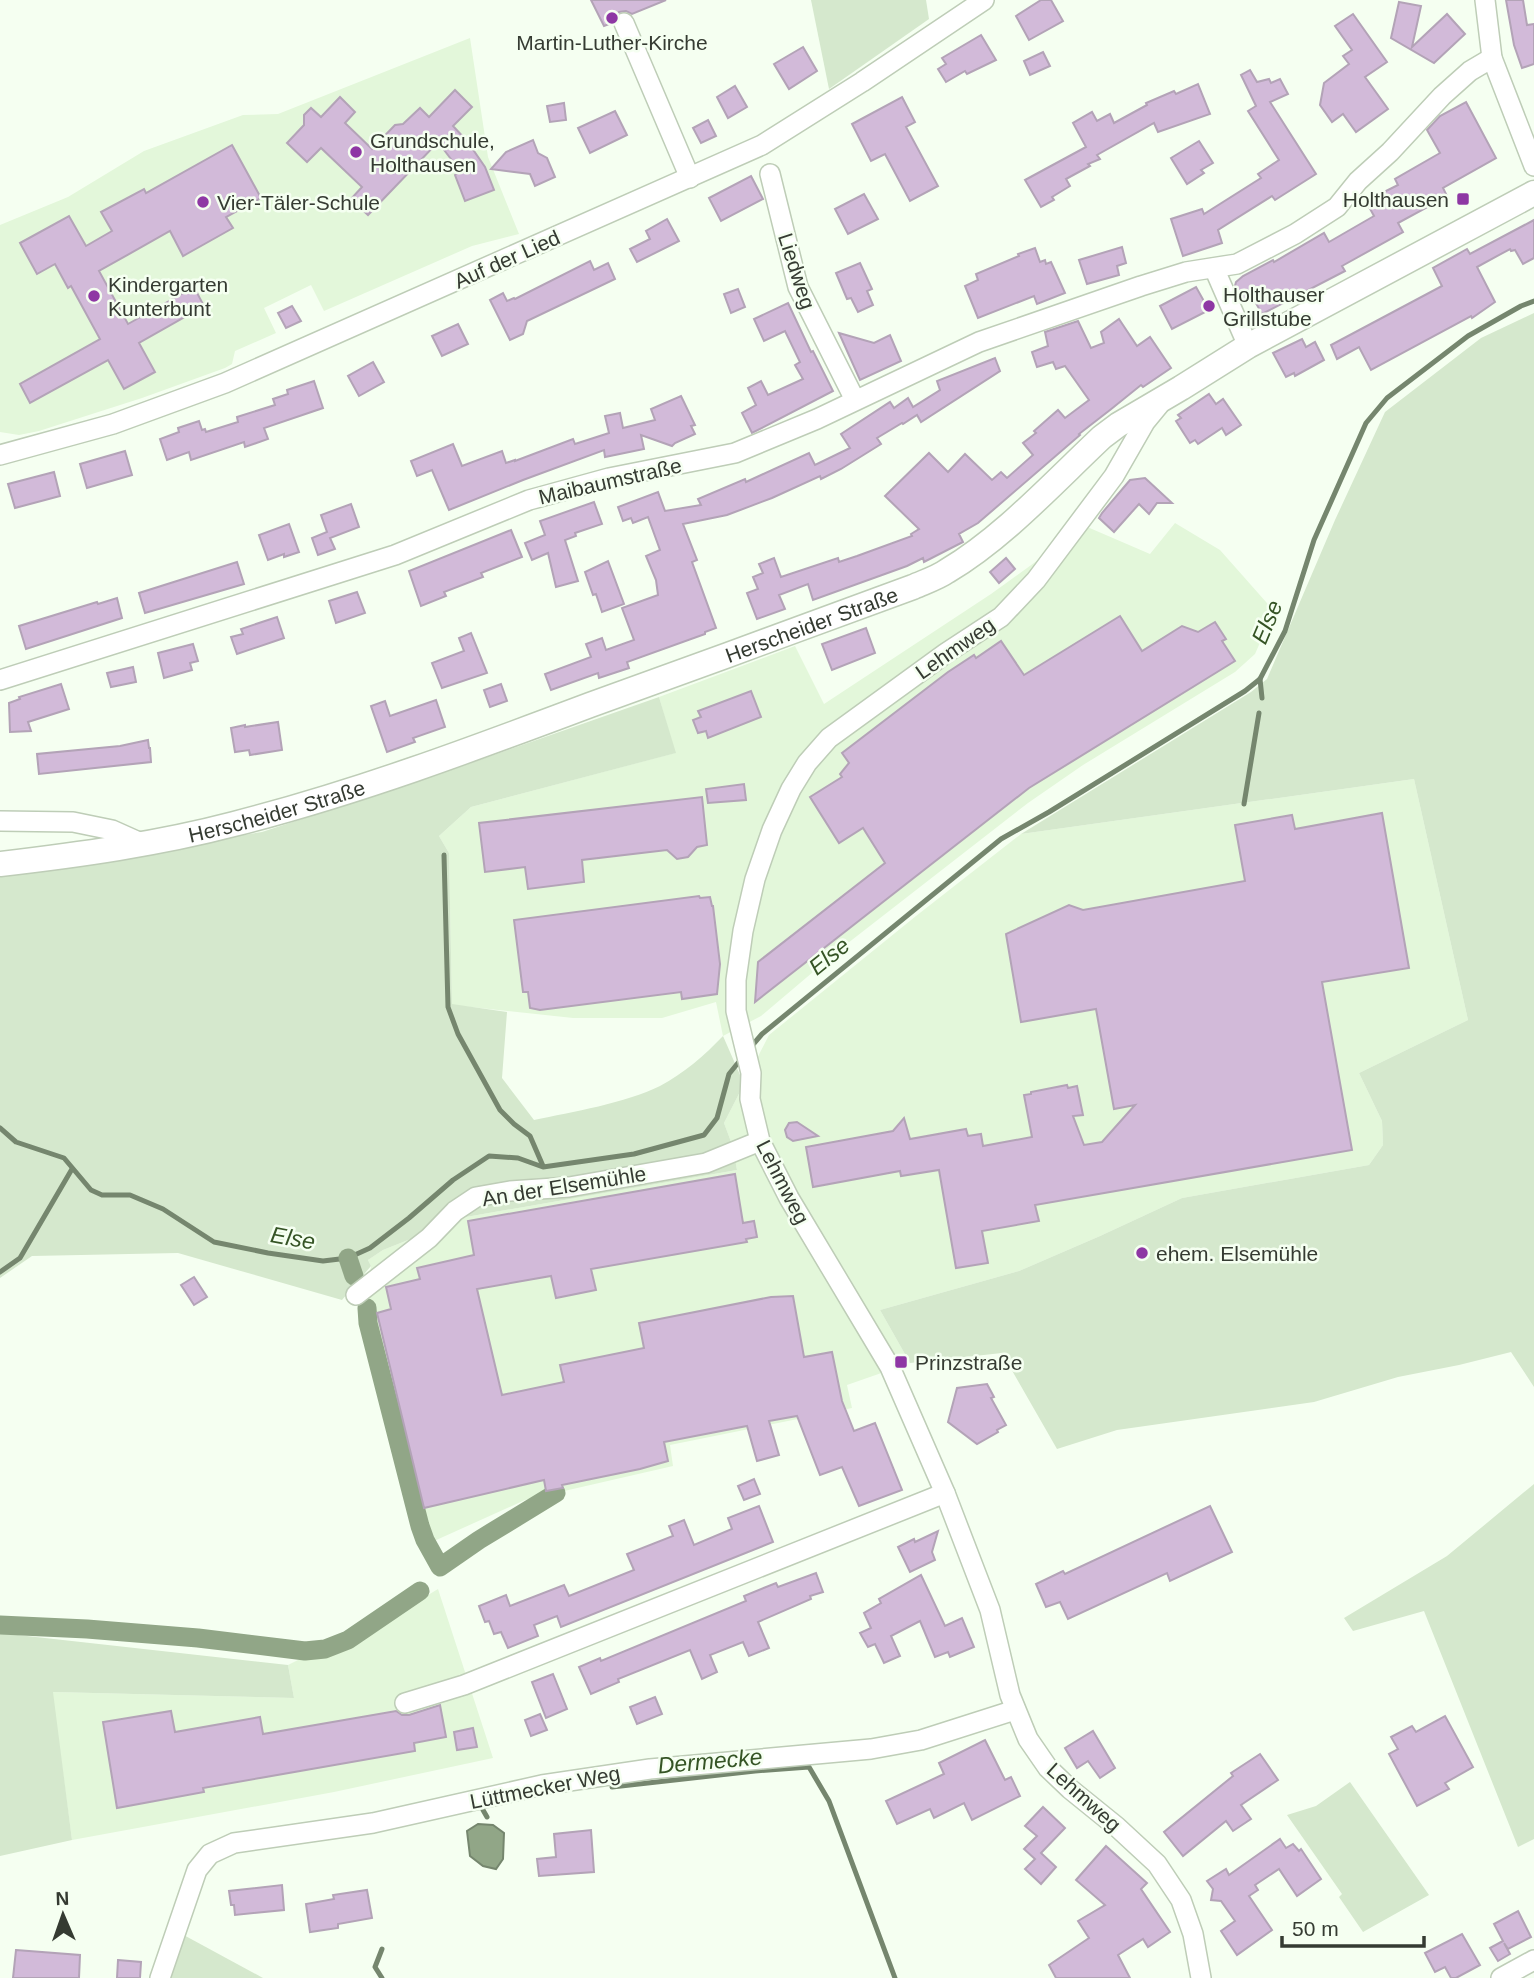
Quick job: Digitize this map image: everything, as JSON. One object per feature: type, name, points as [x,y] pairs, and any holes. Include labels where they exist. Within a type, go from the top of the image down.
[{"type":"main road","name":"Herscheider Straße","points":[[0,864],[141,843],[232,825],[306,805],[391,778],[913,587],[946,572],[976,551],[1118,425],[1248,346],[1534,193]]},
{"type":"street","name":"Auf der Lied","points":[[5,451],[113,424],[225,383],[762,145],[984,0]]},
{"type":"street","points":[[1485,0],[1492,58],[1534,166]]},
{"type":"street","points":[[624,23],[690,177]]},
{"type":"street","name":"Maibaumstraße","points":[[0,680],[390,557],[529,500],[609,478],[735,453],[817,419],[979,342],[1186,272],[1237,264],[1295,234],[1337,207],[1358,181],[1390,152],[1441,96],[1470,71],[1492,58]]},
{"type":"street","name":"Liedweg","points":[[770,174],[798,287],[855,400]]},
{"type":"street","points":[[1214,268],[1248,346]]},
{"type":"street","name":"Lehmweg","points":[[1164,399],[1145,422],[1114,476],[1036,580],[1001,617],[946,653],[829,738],[807,763],[791,789],[772,830],[755,879],[743,930],[736,980],[736,1011],[751,1073],[750,1099],[760,1141],[789,1198],[890,1367],[945,1493],[990,1610],[1012,1703],[1028,1739],[1048,1768],[1141,1849],[1171,1883],[1181,1900],[1193,1934],[1201,1978]]},
{"type":"street","points":[[0,821],[72,822],[112,830],[141,843]]},
{"type":"street","name":"An der Elsemühle","points":[[355,1295],[429,1238],[455,1211],[476,1197],[510,1191],[569,1187],[706,1163],[760,1141]]},
{"type":"street","points":[[405,1703],[464,1685],[945,1493]]},
{"type":"street","name":"Lüttmecker Weg","points":[[160,1978],[197,1870],[210,1854],[234,1843],[373,1823],[542,1785],[650,1769],[871,1749],[921,1740],[1012,1703]]},
{"type":"street","points":[[1502,1978],[1534,1960]]},
{"type":"shaded area","points":[[811,0],[926,0],[929,19],[829,89]]},
{"type":"shaded area","points":[[470,38],[488,157],[519,234],[472,246],[324,311],[311,285],[264,308],[276,333],[235,351],[232,364],[225,368],[39,431],[19,435],[0,432],[0,225],[68,197],[144,151],[243,115],[278,114]]},
{"type":"shaded area","points":[[1534,313],[1534,1387],[1511,1352],[1398,1377],[1314,1402],[1117,1430],[1057,1449],[1002,1353],[910,1363],[880,1310],[1019,1271],[1182,1198],[1369,1165],[1383,1145],[1382,1121],[1359,1073],[1468,1020],[1414,779],[1021,834],[1251,692],[1267,679],[1385,412],[1481,338]]},
{"type":"shaded area","points":[[1175,523],[1220,550],[1274,611],[1255,654],[1235,672],[1083,765],[1028,803],[839,950],[761,1016],[723,1036],[716,1002],[662,1018],[573,1018],[452,1005],[449,853],[439,836],[471,807],[675,753],[659,697],[795,646],[824,704],[991,594],[1085,526],[1150,554]]},
{"type":"shaded area","points":[[659,697],[676,753],[471,807],[439,836],[449,853],[452,1004],[507,1012],[502,1078],[534,1120],[615,1102],[660,1086],[693,1064],[723,1036],[744,1084],[724,1123],[733,1147],[737,1170],[466,1217],[383,1250],[368,1260],[371,1266],[342,1300],[178,1253],[32,1256],[0,1278],[0,873],[262,832],[437,775]]},
{"type":"shaded area","points":[[1414,779],[1468,1020],[1359,1073],[1382,1121],[1383,1145],[1369,1165],[1182,1198],[1019,1271],[880,1310],[910,1363],[847,1385],[852,1408],[670,1445],[673,1466],[525,1500],[423,1546],[365,1323],[371,1266],[368,1260],[383,1250],[466,1217],[737,1170],[733,1147],[724,1123],[769,1035],[1021,834]]},
{"type":"shaded area","points":[[1534,1484],[1534,1839],[1518,1847],[1424,1611],[1353,1631],[1344,1618],[1447,1556]]},
{"type":"shaded area","points":[[438,1589],[493,1758],[334,1792],[72,1840],[52,1692],[294,1698],[288,1665],[304,1657],[324,1658]]},
{"type":"shaded area","points":[[0,1633],[288,1665],[294,1698],[53,1692],[72,1840],[0,1856]]},
{"type":"shaded area","points":[[1350,1782],[1429,1895],[1363,1932],[1339,1897],[1342,1894],[1287,1815],[1316,1806]]},
{"type":"shaded area","points":[[478,1824],[493,1825],[504,1833],[503,1859],[496,1869],[483,1866],[470,1856],[467,1831]]},
{"type":"shaded area","points":[[180,1933],[263,1978],[163,1978]]},
{"type":"building","name":"Martin-Luther-Kirche","points":[[591,0],[666,0],[632,14],[619,12],[612,23],[604,26]]},
{"type":"building","points":[[1041,0],[1051,0],[1063,21],[1029,40],[1016,16]]},
{"type":"building","points":[[1506,0],[1523,0],[1527,25],[1534,24],[1534,64],[1522,68],[1514,45]]},
{"type":"building","points":[[1399,2],[1421,6],[1412,47],[1447,14],[1465,34],[1434,63],[1391,38]]},
{"type":"building","points":[[1353,14],[1387,62],[1365,77],[1388,109],[1356,132],[1343,114],[1332,122],[1320,105],[1324,83],[1349,64],[1343,56],[1352,50],[1335,26]]},
{"type":"building","points":[[981,35],[996,60],[967,74],[965,71],[946,82],[938,69],[946,64],[942,58]]},
{"type":"building","points":[[803,47],[817,71],[789,89],[774,64]]},
{"type":"building","points":[[1043,52],[1050,66],[1030,75],[1024,61]]},
{"type":"building","points":[[1250,70],[1257,82],[1269,79],[1271,83],[1280,79],[1288,94],[1270,102],[1316,174],[1275,200],[1272,196],[1218,230],[1222,243],[1183,256],[1171,219],[1202,209],[1204,214],[1261,178],[1258,174],[1279,160],[1248,111],[1256,106],[1241,75]]},
{"type":"building","points":[[1198,84],[1210,114],[1158,132],[1154,123],[1097,155],[1100,159],[1066,179],[1070,186],[1041,207],[1025,180],[1086,147],[1073,123],[1092,112],[1097,121],[1110,114],[1114,123],[1147,105],[1146,103]]},
{"type":"building","points":[[735,86],[747,107],[728,118],[717,97]]},
{"type":"building","name":"Grundschule, Holthausen","points":[[455,90],[472,107],[453,126],[485,167],[494,190],[465,201],[455,175],[460,171],[438,142],[368,215],[351,199],[362,187],[321,148],[307,162],[287,143],[304,125],[304,115],[311,108],[321,117],[340,97],[355,112],[345,123],[372,149],[395,125],[403,124],[420,108],[429,117]]},
{"type":"building","points":[[902,97],[915,122],[906,127],[938,186],[910,201],[885,154],[871,161],[852,124]]},
{"type":"building","points":[[1466,102],[1496,158],[1443,188],[1448,198],[1398,223],[1403,232],[1342,266],[1345,271],[1262,314],[1252,296],[1242,301],[1235,286],[1243,276],[1273,260],[1274,262],[1324,233],[1329,242],[1374,216],[1369,207],[1385,198],[1382,193],[1398,185],[1395,179],[1440,153],[1427,130],[1440,116]]},
{"type":"building","points":[[564,103],[566,120],[550,122],[547,106]]},
{"type":"building","points":[[615,111],[627,135],[590,153],[578,128]]},
{"type":"building","points":[[708,120],[716,136],[701,143],[693,128]]},
{"type":"building","points":[[533,140],[538,153],[547,158],[555,177],[535,186],[530,174],[491,169],[506,152]]},
{"type":"building","points":[[1199,141],[1213,163],[1201,170],[1204,173],[1187,184],[1171,158]]},
{"type":"building","name":"Kindergarten Kunterbunt","points":[[232,145],[261,198],[226,217],[233,228],[183,256],[170,231],[99,271],[128,324],[194,287],[204,306],[139,343],[155,372],[124,389],[108,360],[30,403],[20,384],[100,339],[71,286],[68,288],[55,264],[37,274],[20,243],[69,216],[86,246],[112,231],[101,212],[144,189],[146,193]]},
{"type":"building","points":[[751,176],[763,199],[721,221],[709,198]]},
{"type":"building","points":[[864,194],[878,219],[848,234],[835,209]]},
{"type":"building","points":[[667,219],[679,241],[637,262],[630,249],[650,239],[646,231]]},
{"type":"building","points":[[1534,220],[1534,258],[1523,264],[1515,250],[1510,249],[1477,267],[1495,302],[1472,318],[1471,316],[1371,370],[1359,347],[1337,359],[1331,345],[1442,286],[1433,268],[1467,249],[1470,254]]},
{"type":"building","points":[[1122,247],[1126,263],[1117,266],[1119,275],[1087,284],[1079,260]]},
{"type":"building","points":[[1035,248],[1040,262],[1051,262],[1065,293],[1037,304],[1034,296],[978,318],[965,286],[978,280],[976,274]]},
{"type":"building","points":[[590,261],[594,270],[608,263],[615,279],[527,321],[523,334],[510,340],[490,300],[503,293],[507,301],[515,299]]},
{"type":"building","points":[[860,263],[872,289],[867,291],[873,305],[858,312],[851,298],[847,299],[836,273]]},
{"type":"building","points":[[1196,287],[1209,310],[1172,329],[1160,306]]},
{"type":"building","points":[[738,289],[745,307],[731,313],[724,294]]},
{"type":"building","points":[[788,303],[833,391],[752,433],[742,413],[756,405],[748,388],[761,381],[768,395],[803,379],[795,365],[800,362],[785,331],[764,341],[754,319]]},
{"type":"building","points":[[292,306],[301,321],[286,328],[278,313]]},
{"type":"building","points":[[1119,319],[1137,346],[1150,337],[1171,368],[1143,387],[1141,385],[1079,434],[978,523],[959,534],[963,542],[924,562],[923,558],[813,600],[808,584],[779,595],[785,609],[757,619],[747,593],[758,589],[753,577],[763,573],[759,564],[774,558],[781,577],[838,558],[839,562],[912,536],[911,534],[919,529],[885,496],[929,453],[948,472],[965,454],[992,480],[1001,472],[1007,478],[1033,455],[1023,443],[1036,433],[1034,431],[1058,410],[1065,418],[1089,400],[1065,366],[1056,369],[1053,362],[1037,367],[1032,352],[1048,346],[1045,332],[1078,321],[1091,348],[1104,343],[1101,332]]},
{"type":"building","points":[[458,324],[468,344],[442,356],[432,336]]},
{"type":"building","points":[[839,333],[874,343],[890,335],[901,361],[860,380]]},
{"type":"building","points":[[1302,339],[1306,347],[1315,342],[1324,360],[1295,376],[1294,373],[1286,377],[1273,353]]},
{"type":"building","points":[[995,358],[1000,371],[921,422],[917,415],[877,438],[881,444],[841,469],[727,515],[683,524],[697,560],[692,562],[716,628],[627,662],[629,668],[599,678],[598,673],[551,690],[545,674],[591,657],[586,644],[602,638],[606,650],[634,640],[622,608],[658,595],[656,580],[646,556],[660,550],[648,517],[633,523],[631,518],[623,521],[618,507],[658,492],[665,511],[701,505],[698,499],[745,479],[746,482],[809,453],[815,465],[850,448],[841,434],[890,402],[894,408],[908,398],[913,407],[940,390],[937,381]]},
{"type":"building","points":[[373,362],[384,382],[359,396],[348,376]]},
{"type":"building","points":[[314,381],[323,408],[264,428],[268,439],[245,447],[244,442],[191,460],[189,452],[167,460],[160,439],[179,432],[178,428],[199,421],[202,430],[205,429],[206,432],[238,422],[237,417],[275,405],[273,399],[288,394],[287,390]]},
{"type":"building","points":[[1209,394],[1216,404],[1223,399],[1241,425],[1226,435],[1222,428],[1198,444],[1195,440],[1190,443],[1176,421],[1181,418],[1178,415]]},
{"type":"building","points":[[681,396],[695,425],[691,426],[695,434],[672,446],[641,435],[644,449],[605,457],[604,450],[449,510],[432,470],[417,476],[411,461],[453,444],[462,466],[502,451],[506,463],[515,461],[573,439],[575,444],[609,433],[605,416],[620,413],[623,428],[655,420],[651,409]]},
{"type":"building","points":[[125,451],[132,475],[87,488],[80,464]]},
{"type":"building","points":[[54,472],[60,496],[15,508],[8,484]]},
{"type":"building","points":[[1145,478],[1172,503],[1157,503],[1149,514],[1139,504],[1114,532],[1099,518],[1130,480]]},
{"type":"building","points":[[594,502],[602,524],[575,533],[576,536],[565,540],[578,581],[556,587],[548,553],[532,560],[525,543],[545,535],[540,521]]},
{"type":"building","points":[[351,504],[359,527],[330,538],[335,549],[318,555],[312,538],[327,532],[321,515]]},
{"type":"building","points":[[289,524],[299,552],[268,560],[259,535]]},
{"type":"building","points":[[511,530],[522,557],[481,573],[483,577],[444,592],[446,596],[421,606],[409,571]]},
{"type":"building","points":[[1006,558],[1015,569],[999,583],[990,572]]},
{"type":"building","points":[[608,561],[624,604],[602,612],[585,572]]},
{"type":"building","points":[[237,562],[244,584],[145,613],[139,593]]},
{"type":"building","points":[[357,592],[365,613],[336,623],[329,601]]},
{"type":"building","points":[[117,598],[122,618],[26,649],[19,626]]},
{"type":"building","points":[[1120,616],[1142,651],[1182,626],[1198,632],[1215,622],[1226,639],[1222,641],[1235,661],[1029,788],[755,1002],[758,962],[885,863],[863,828],[839,843],[810,797],[842,777],[840,774],[849,763],[842,753],[948,672],[1001,641],[1024,675]]},
{"type":"building","points":[[277,617],[284,638],[237,654],[231,637],[243,634],[241,629]]},
{"type":"building","points":[[866,628],[875,653],[832,670],[822,644]]},
{"type":"building","points":[[471,633],[487,673],[442,688],[432,663],[464,651],[459,638]]},
{"type":"building","points":[[193,644],[198,661],[190,663],[192,670],[164,678],[158,653]]},
{"type":"building","points":[[133,667],[136,682],[111,687],[107,673]]},
{"type":"building","points":[[61,684],[69,709],[28,722],[31,731],[10,732],[9,703],[20,699],[19,697]]},
{"type":"building","points":[[501,684],[507,701],[490,707],[484,690]]},
{"type":"building","points":[[751,691],[761,717],[708,738],[706,731],[698,733],[693,720],[701,717],[698,711]]},
{"type":"building","points":[[436,700],[445,727],[413,738],[415,742],[387,752],[371,706],[385,701],[390,716]]},
{"type":"building","points":[[278,722],[282,750],[250,755],[249,750],[235,752],[231,728]]},
{"type":"building","points":[[148,740],[151,762],[39,774],[37,754],[120,746]]},
{"type":"building","points":[[744,784],[746,800],[708,803],[706,789]]},
{"type":"building","points":[[702,797],[707,845],[697,847],[688,857],[677,859],[667,850],[582,860],[584,882],[528,889],[525,867],[485,872],[479,823]]},
{"type":"building","points":[[1382,813],[1409,968],[1322,982],[1352,1150],[1035,1205],[1039,1221],[982,1231],[988,1263],[956,1268],[939,1170],[901,1176],[900,1171],[813,1187],[806,1147],[893,1131],[904,1118],[910,1139],[966,1129],[968,1136],[981,1134],[983,1146],[1032,1137],[1024,1095],[1067,1085],[1068,1088],[1077,1086],[1083,1115],[1073,1116],[1084,1145],[1102,1142],[1135,1105],[1114,1109],[1096,1009],[1021,1022],[1006,934],[1069,905],[1083,910],[1245,881],[1235,825],[1292,815],[1295,829]]},
{"type":"building","points":[[699,896],[710,897],[713,906],[720,964],[717,994],[682,999],[681,992],[540,1010],[530,1008],[528,992],[523,992],[514,920]]},
{"type":"building","points":[[797,1122],[818,1136],[793,1141],[787,1137],[785,1130],[789,1123]]},
{"type":"building","points":[[735,1174],[743,1223],[754,1221],[757,1237],[746,1239],[747,1242],[591,1269],[596,1290],[556,1298],[551,1276],[477,1289],[502,1395],[564,1382],[560,1365],[644,1348],[639,1323],[771,1297],[793,1296],[804,1357],[832,1352],[842,1401],[854,1431],[875,1423],[902,1490],[859,1506],[842,1467],[820,1475],[797,1416],[769,1421],[779,1455],[757,1461],[747,1426],[664,1442],[668,1461],[640,1469],[562,1485],[563,1488],[546,1491],[544,1480],[424,1508],[377,1313],[391,1309],[386,1287],[420,1279],[417,1268],[474,1255],[468,1221]]},
{"type":"building","points":[[194,1277],[207,1297],[194,1305],[181,1285]]},
{"type":"building","points":[[987,1384],[994,1397],[991,1398],[1006,1425],[977,1444],[948,1422],[957,1388]]},
{"type":"building","points":[[754,1479],[760,1494],[744,1500],[738,1486]]},
{"type":"building","points":[[759,1506],[773,1542],[561,1627],[557,1616],[534,1625],[538,1636],[508,1648],[501,1632],[494,1634],[489,1621],[485,1622],[479,1606],[506,1595],[510,1606],[564,1585],[569,1596],[634,1570],[627,1554],[673,1536],[669,1526],[684,1520],[694,1545],[732,1529],[728,1518]]},
{"type":"building","points":[[1210,1506],[1232,1552],[1170,1581],[1167,1573],[1068,1619],[1060,1602],[1046,1607],[1036,1584],[1063,1571],[1065,1574]]},
{"type":"building","points":[[938,1531],[932,1552],[935,1560],[910,1572],[898,1547]]},
{"type":"building","points":[[816,1573],[823,1592],[758,1622],[769,1648],[749,1656],[743,1642],[710,1655],[717,1672],[702,1679],[690,1650],[618,1679],[619,1682],[591,1694],[579,1667],[600,1658],[601,1661],[746,1601],[744,1596],[776,1583],[778,1587]]},
{"type":"building","points":[[921,1575],[945,1626],[962,1618],[974,1647],[950,1657],[948,1652],[935,1657],[920,1621],[891,1636],[900,1656],[884,1663],[875,1644],[868,1647],[860,1633],[871,1628],[864,1613],[881,1603],[879,1599]]},
{"type":"building","points":[[553,1674],[567,1709],[546,1718],[532,1682]]},
{"type":"building","points":[[655,1697],[662,1714],[637,1724],[630,1707]]},
{"type":"building","points":[[440,1705],[446,1737],[414,1743],[415,1751],[203,1788],[204,1792],[117,1808],[103,1722],[171,1711],[175,1732],[260,1717],[263,1734],[396,1711],[409,1715]]},
{"type":"building","points":[[540,1714],[547,1730],[531,1736],[525,1720]]},
{"type":"building","points":[[1445,1716],[1473,1767],[1445,1783],[1449,1789],[1417,1806],[1389,1754],[1398,1749],[1391,1737],[1412,1726],[1416,1732]]},
{"type":"building","points":[[473,1728],[477,1747],[457,1750],[454,1732]]},
{"type":"building","points":[[1093,1731],[1115,1768],[1100,1778],[1088,1761],[1077,1768],[1065,1748]]},
{"type":"building","points":[[985,1740],[1005,1780],[1011,1777],[1020,1796],[972,1820],[964,1803],[934,1818],[930,1809],[897,1824],[886,1801],[944,1774],[939,1763]]},
{"type":"building","points":[[1260,1754],[1278,1780],[1241,1805],[1251,1819],[1233,1831],[1226,1821],[1183,1856],[1164,1832],[1233,1776],[1231,1773]]},
{"type":"building","points":[[1043,1807],[1065,1828],[1041,1853],[1056,1867],[1041,1884],[1025,1869],[1035,1859],[1024,1849],[1037,1836],[1025,1826]]},
{"type":"building","points":[[591,1830],[594,1872],[539,1876],[537,1859],[556,1857],[554,1834]]},
{"type":"building","points":[[1280,1839],[1286,1848],[1293,1844],[1299,1851],[1301,1849],[1321,1879],[1297,1896],[1279,1869],[1255,1885],[1258,1890],[1249,1896],[1272,1930],[1237,1955],[1221,1931],[1235,1921],[1221,1901],[1211,1900],[1213,1889],[1207,1881],[1226,1869],[1229,1875]]},
{"type":"building","points":[[1106,1846],[1147,1883],[1141,1889],[1170,1932],[1148,1947],[1143,1939],[1118,1955],[1130,1978],[1056,1978],[1049,1965],[1089,1938],[1078,1921],[1105,1905],[1076,1880]]},
{"type":"building","points":[[282,1885],[284,1910],[235,1915],[229,1891]]},
{"type":"building","points":[[367,1890],[372,1918],[338,1924],[338,1928],[310,1932],[306,1904],[334,1899],[333,1895]]},
{"type":"building","points":[[1518,1911],[1531,1937],[1508,1949],[1504,1943],[1510,1954],[1498,1961],[1490,1948],[1503,1941],[1494,1924]]},
{"type":"building","points":[[1462,1934],[1480,1965],[1456,1978],[1451,1978],[1445,1967],[1435,1972],[1425,1953]]},
{"type":"building","points":[[16,1950],[80,1955],[79,1978],[13,1978]]},
{"type":"building","points":[[118,1960],[141,1962],[140,1978],[117,1978]]},
{"type":"waterway","name":"Else","points":[[750,1048],[762,1034],[1001,839],[1245,691],[1260,679],[1285,631],[1314,540],[1366,423],[1387,398],[1468,336],[1534,301]]},
{"type":"waterway","points":[[1260,679],[1262,698]]},
{"type":"waterway","points":[[1244,804],[1259,713]]},
{"type":"waterway","points":[[444,855],[448,1007],[458,1034],[500,1110],[530,1136],[543,1166]]},
{"type":"waterway","name":"Else","points":[[0,1128],[16,1142],[64,1158],[91,1190],[102,1195],[130,1195],[163,1209],[214,1242],[323,1261],[348,1258],[370,1248],[453,1180],[489,1156],[518,1158],[543,1167],[634,1154],[704,1135],[717,1118],[729,1074],[742,1058]]},
{"type":"waterway","points":[[0,1272],[20,1258],[72,1169]]},
{"type":"waterway","points":[[348,1258],[354,1276]]},
{"type":"waterway","points":[[367,1308],[368,1323],[420,1526],[440,1567],[556,1493]]},
{"type":"waterway","points":[[0,1625],[198,1638],[305,1651],[325,1649],[348,1640],[420,1591]]},
{"type":"waterway","name":"Dermecke","points":[[612,1787],[809,1767],[829,1801],[895,1978]]},
{"type":"waterway","name":"Dermecke","points":[[483,1810],[487,1817]]},
{"type":"waterway","points":[[382,1949],[375,1967],[382,1978]]},
{"type":"place","name":"Martin-Luther-Kirche","points":[[612,18]]},
{"type":"place","name":"Grundschule, Holthausen","points":[[356,152]]},
{"type":"place","name":"Holthausen","points":[[1463,199]]},
{"type":"place","name":"Vier-Täler-Schule","points":[[203,202]]},
{"type":"place","name":"Kindergarten Kunterbunt","points":[[94,296]]},
{"type":"place","name":"Holthauser Grillstube","points":[[1209,306]]},
{"type":"place","name":"ehem. Elsemühle","points":[[1142,1253]]},
{"type":"place","name":"Prinzstraße","points":[[901,1362]]}]
